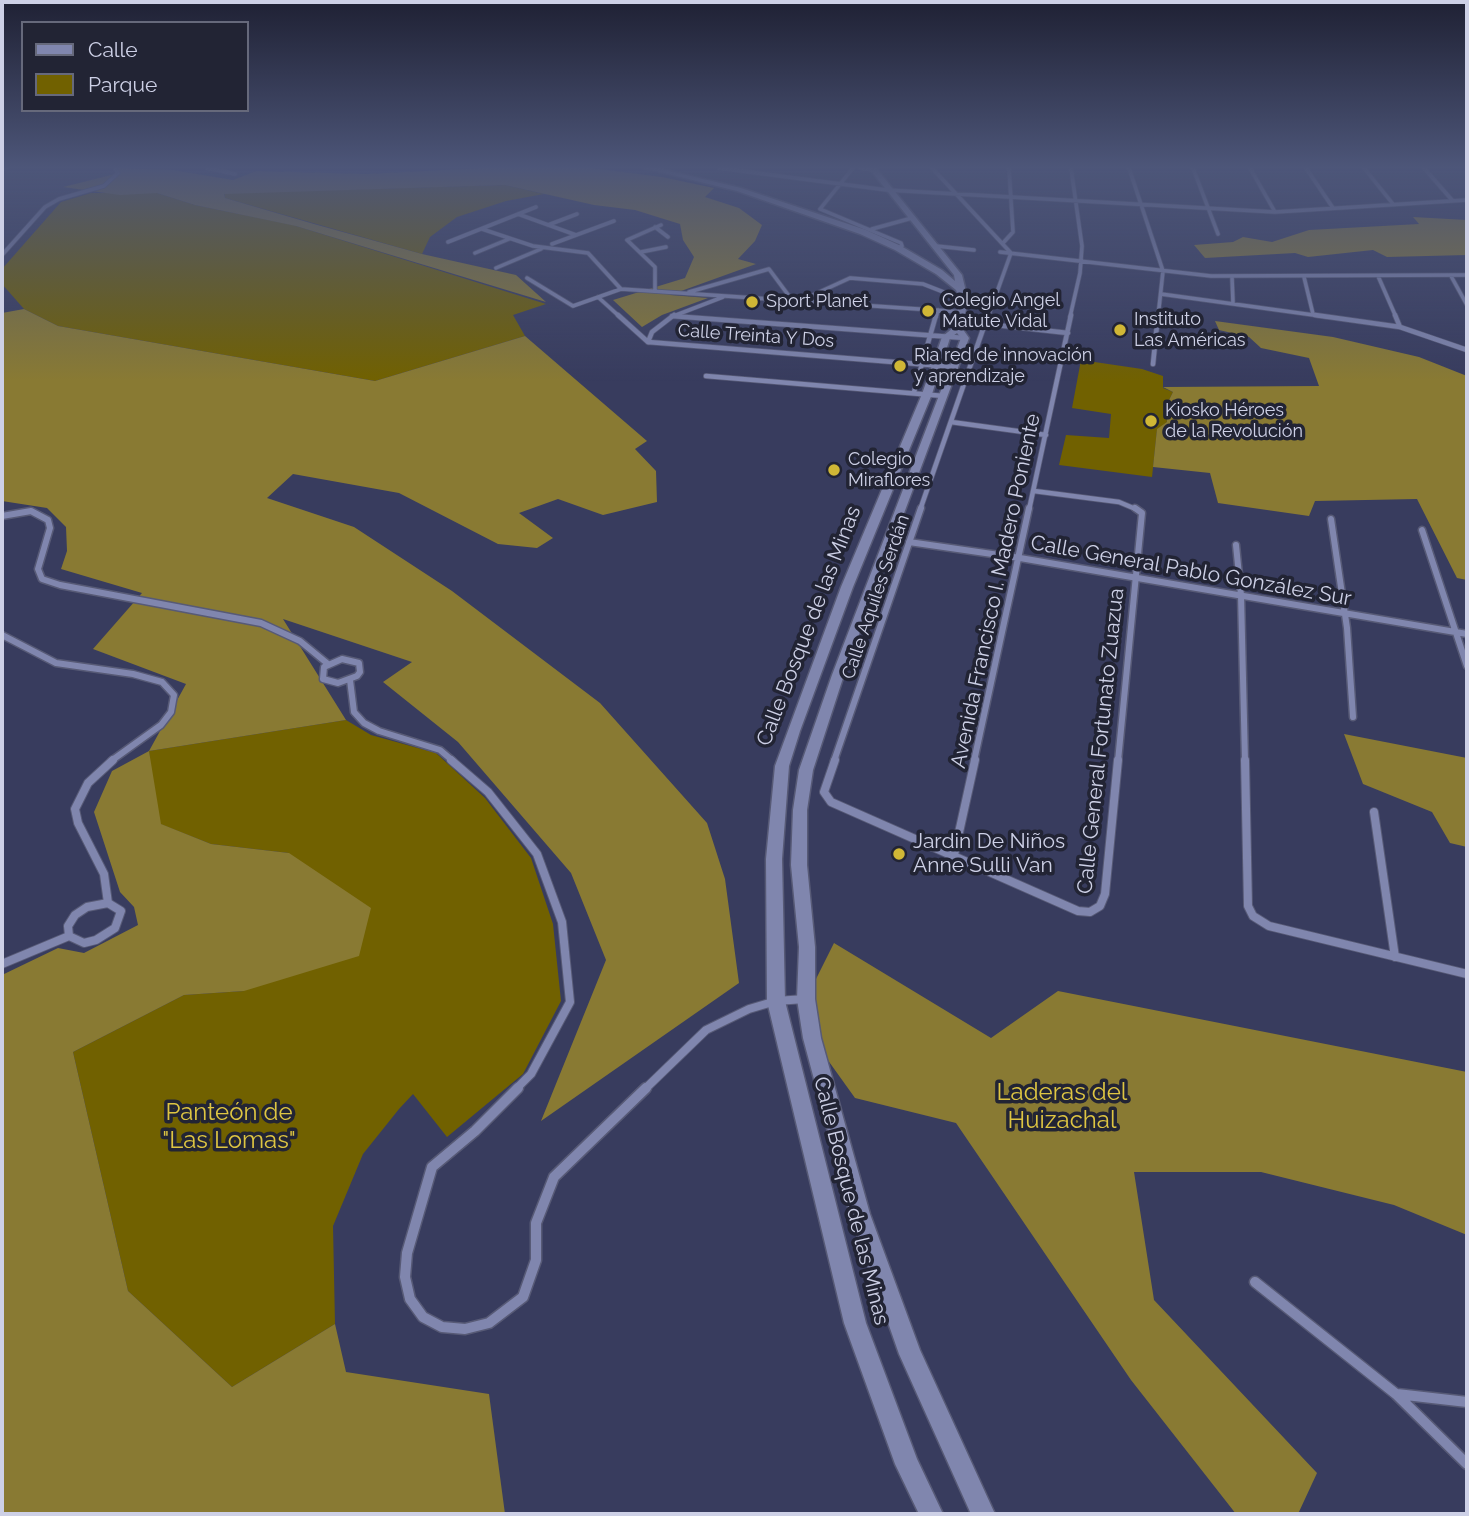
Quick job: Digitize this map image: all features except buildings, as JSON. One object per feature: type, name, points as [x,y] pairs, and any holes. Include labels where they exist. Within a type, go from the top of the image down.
[{"type":"main road","points":[[878,239],[939,272],[960,289]]},
{"type":"main road","points":[[930,239],[958,275],[964,300]]},
{"type":"main road","name":"Calle Bosque de las Minas","points":[[964,300],[955,367],[838,675],[806,770],[800,810],[799,865],[807,947],[806,999],[812,1038],[860,1214],[910,1354],[983,1514]]},
{"type":"main road","points":[[946,337],[961,333]]},
{"type":"main road","name":"Calle Bosque de las Minas","points":[[931,1514],[907,1465],[855,1323],[776,1001],[774,859],[782,766],[920,393],[937,364],[946,337]]},
{"type":"street","points":[[2,255],[17,239]]},
{"type":"street","points":[[448,242],[457,239]]},
{"type":"street","points":[[475,253],[510,239],[542,248],[573,247],[589,253],[621,289]]},
{"type":"street","points":[[496,268],[568,239]]},
{"type":"street","points":[[632,239],[627,241],[655,267],[655,291]]},
{"type":"street","points":[[892,239],[901,243],[902,246],[898,248]]},
{"type":"street","points":[[999,239],[1011,253]]},
{"type":"street","points":[[1003,243],[1009,239]]},
{"type":"street","name":"Avenida Francisco I. Madero Poniente","points":[[954,855],[1068,333],[1081,262],[1081,239]]},
{"type":"street","points":[[1152,239],[1163,271],[1153,364]]},
{"type":"street","points":[[936,246],[974,250]]},
{"type":"street","points":[[641,252],[666,247]]},
{"type":"street","points":[[1000,252],[1232,277],[1467,275]]},
{"type":"street","name":"Calle Aquiles Serdán","points":[[954,855],[831,802],[824,792],[1011,253]]},
{"type":"street","points":[[684,293],[769,269],[792,300]]},
{"type":"street","points":[[1378,276],[1400,327]]},
{"type":"street","points":[[1451,276],[1467,305]]},
{"type":"street","points":[[1232,277],[1233,303]]},
{"type":"street","points":[[1304,277],[1313,314]]},
{"type":"street","points":[[527,278],[573,306],[621,289],[963,312]]},
{"type":"street","points":[[800,301],[850,278],[923,284],[964,300]]},
{"type":"street","points":[[1161,294],[1400,327],[1467,350]]},
{"type":"street","name":"Calle Treinta Y Dos","points":[[726,296],[672,316],[652,332],[648,342],[923,362],[955,367]]},
{"type":"street","points":[[598,297],[648,342]]},
{"type":"street","points":[[920,393],[923,362],[937,310]]},
{"type":"street","points":[[672,316],[946,337]]},
{"type":"street","points":[[987,324],[1068,333]]},
{"type":"street","points":[[706,376],[944,396]]},
{"type":"street","points":[[951,422],[1046,435]]},
{"type":"street","name":"Calle General Fortunato Zuazua","points":[[954,855],[1077,911],[1090,912],[1100,905],[1105,894],[1142,513],[1131,505],[1119,502],[1034,491]]},
{"type":"street","points":[[2,516],[31,511],[48,520],[50,528],[38,569],[42,579],[60,585],[261,624],[300,641],[328,664]]},
{"type":"street","points":[[1331,519],[1344,613],[1353,716]]},
{"type":"street","points":[[1422,530],[1467,666]]},
{"type":"street","name":"Calle General Pablo González Sur","points":[[909,542],[1020,558],[1467,634]]},
{"type":"street","points":[[1236,545],[1241,595],[1248,906],[1260,923],[1269,926],[1467,974]]},
{"type":"street","points":[[2,635],[56,663],[133,674],[162,682],[174,695],[171,712],[161,725],[99,770],[88,783],[75,809],[78,823],[104,874],[108,903]]},
{"type":"street","points":[[342,659],[355,660],[361,667],[360,672],[351,680],[338,684],[326,682],[321,671],[328,664],[342,659]]},
{"type":"street","points":[[351,680],[354,712],[364,723],[379,731],[440,750],[488,792],[537,854],[562,922],[570,1002],[531,1074],[475,1131],[432,1167],[407,1253],[405,1277],[410,1299],[423,1317],[442,1327],[466,1329],[489,1323],[523,1297],[536,1260],[536,1223],[554,1177],[706,1031],[750,1009],[776,1001],[806,999]]},
{"type":"street","points":[[1374,811],[1395,957]]},
{"type":"street","points":[[108,903],[121,911],[116,928],[96,940],[84,943],[69,936],[68,926],[75,915],[95,904],[108,903]]},
{"type":"street","points":[[2,964],[69,936]]},
{"type":"street","points":[[1255,1282],[1396,1394],[1467,1464]]},
{"type":"street","points":[[1396,1394],[1467,1402]]},
{"type":"green space","points":[[29,239],[337,239],[546,304],[513,315],[525,336],[375,381],[58,326],[24,309],[2,284],[2,269]]},
{"type":"green space","points":[[338,239],[367,239],[516,275],[546,302]]},
{"type":"green space","points":[[368,239],[429,239],[422,254]]},
{"type":"green space","points":[[756,239],[738,259],[756,264],[670,295],[708,298],[662,315],[642,327],[613,300],[685,278],[694,257],[683,240]]},
{"type":"green space","points":[[1240,239],[1272,242],[1282,239],[1467,239],[1467,255],[1387,257],[1373,250],[1308,257],[1295,253],[1205,258],[1194,245],[1233,242]]},
{"type":"green space","points":[[24,309],[58,326],[375,381],[525,336],[647,441],[635,449],[656,471],[657,502],[603,515],[558,499],[519,513],[553,538],[537,548],[498,544],[399,493],[293,474],[267,498],[354,527],[452,591],[600,703],[707,823],[725,879],[739,983],[541,1121],[606,960],[571,873],[458,742],[383,682],[412,662],[283,619],[346,720],[149,751],[186,684],[93,649],[142,593],[61,569],[67,551],[66,527],[47,508],[2,501],[2,313]]},
{"type":"green space","points":[[1215,321],[1333,337],[1419,357],[1467,376],[1467,580],[1457,578],[1417,499],[1315,501],[1309,516],[1218,503],[1210,473],[1153,467],[1157,429],[1167,422],[1166,406],[1173,392],[1163,387],[1319,386],[1309,358],[1261,348],[1249,337],[1219,330]]},
{"type":"green space","points":[[1081,360],[1142,369],[1163,376],[1163,388],[1173,392],[1165,408],[1167,422],[1157,430],[1152,477],[1059,465],[1066,435],[1109,438],[1111,414],[1072,408]]},
{"type":"green space","name":"Panteón de \"Las Lomas\"","points":[[346,720],[371,735],[436,753],[485,798],[531,858],[553,924],[561,1001],[523,1074],[447,1137],[413,1094],[399,1109],[363,1154],[333,1226],[335,1324],[232,1387],[128,1291],[73,1052],[184,995],[244,991],[289,853],[211,844],[155,822],[149,751]]},
{"type":"green space","points":[[1344,734],[1467,758],[1467,847],[1450,843],[1432,812],[1363,784]]},
{"type":"green space","points":[[149,751],[161,824],[211,844],[289,853],[371,908],[359,956],[244,991],[184,995],[73,1052],[128,1291],[232,1387],[335,1324],[346,1372],[489,1394],[505,1514],[2,1514],[2,975],[58,948],[84,953],[138,925],[134,907],[120,892],[94,812],[112,771]]},
{"type":"green space","name":"Laderas del Huizachal","points":[[834,943],[991,1038],[1058,991],[1467,1072],[1467,1235],[1394,1205],[1261,1172],[1134,1172],[1154,1300],[1317,1473],[1298,1514],[1236,1514],[1131,1380],[956,1123],[855,1098],[812,1038],[806,999]]},
{"type":"place","name":"Sport Planet","points":[[752,302]]},
{"type":"place","name":"Colegio Angel Matute Vidal","points":[[928,311]]},
{"type":"place","name":"Instituto Las Américas","points":[[1120,330]]},
{"type":"place","name":"Ria red de innovación y aprendizaje","points":[[900,366]]},
{"type":"place","name":"Kiosko Héroes de la Revolución","points":[[1151,421]]},
{"type":"place","name":"Colegio Miraflores","points":[[834,470]]},
{"type":"place","name":"Jardin De Niños Anne Sulli Van","points":[[899,854]]}]
